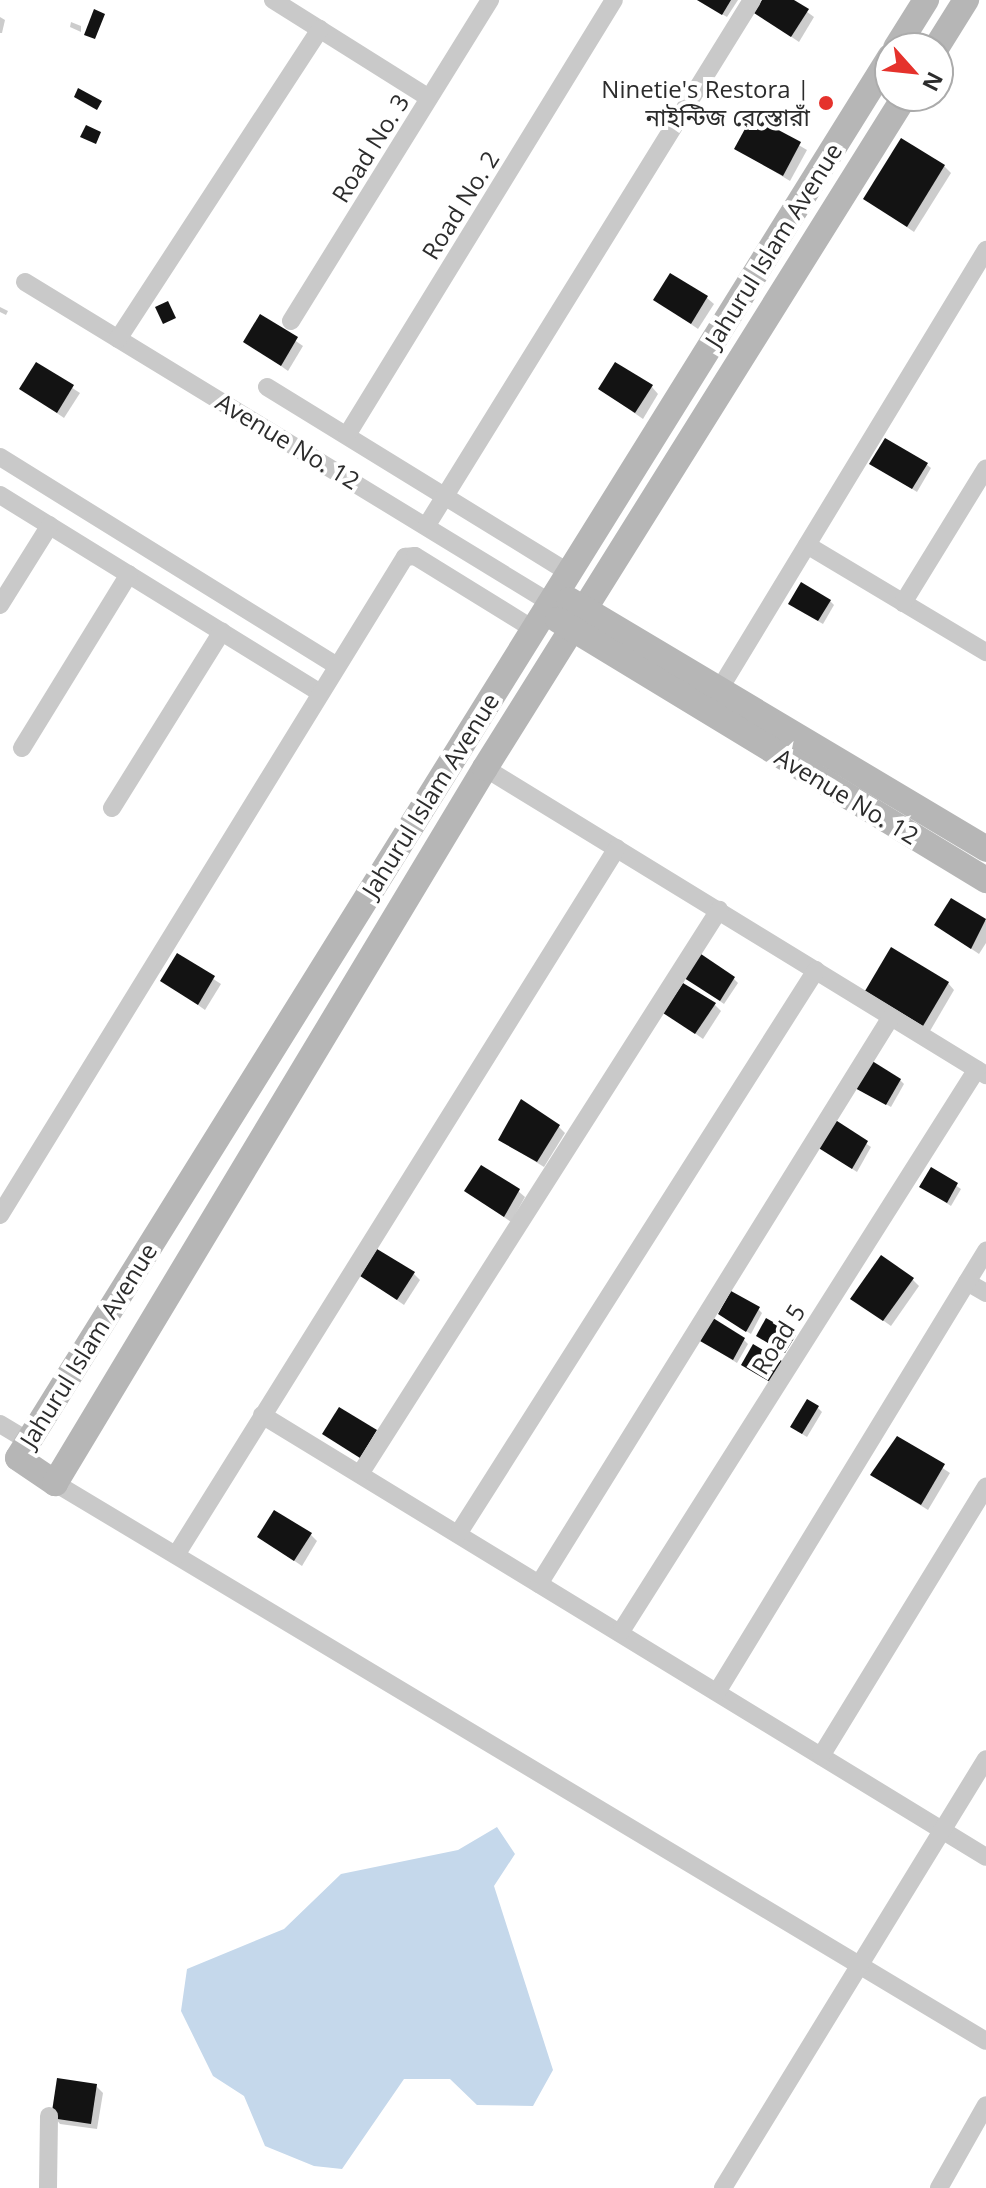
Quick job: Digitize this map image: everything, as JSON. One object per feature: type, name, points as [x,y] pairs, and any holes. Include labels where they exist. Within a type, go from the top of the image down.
[{"type":"street","points":[[273,0],[429,98]]},
{"type":"street","name":"Road No. 3","points":[[291,321],[490,0]]},
{"type":"street","name":"Road No. 2","points":[[347,435],[614,0]]},
{"type":"street","points":[[427,525],[443,494],[752,0]]},
{"type":"street","points":[[906,32],[926,0]]},
{"type":"street","points":[[946,32],[966,0]]},
{"type":"street","points":[[118,339],[320,29]]},
{"type":"street","name":"Jahurul Islam Avenue","points":[[874,83],[18,1458],[55,1483],[485,768],[895,112]]},
{"type":"street","points":[[719,690],[986,250]]},
{"type":"street","name":"Avenue No. 12","points":[[25,282],[578,618],[986,880]]},
{"type":"street","name":"Avenue No. 12","points":[[267,387],[443,494],[550,601]]},
{"type":"street","points":[[0,457],[336,665]]},
{"type":"street","points":[[903,603],[986,468]]},
{"type":"street","points":[[0,495],[319,692]]},
{"type":"street","points":[[0,605],[50,525]]},
{"type":"street","points":[[807,545],[986,652]]},
{"type":"street","points":[[0,1215],[319,692],[410,554],[550,601]]},
{"type":"street","points":[[22,748],[129,574]]},
{"type":"street","name":"Avenue No. 12","points":[[578,618],[719,690],[986,849]]},
{"type":"street","points":[[112,808],[222,631]]},
{"type":"street","points":[[485,768],[982,1072]]},
{"type":"street","points":[[176,1555],[617,848]]},
{"type":"street","points":[[360,1474],[719,910]]},
{"type":"street","points":[[458,1534],[816,970]]},
{"type":"street","points":[[539,1584],[891,1017]]},
{"type":"street","name":"Road 5","points":[[620,1633],[982,1072]]},
{"type":"street","points":[[717,1692],[986,1251]]},
{"type":"street","points":[[967,1282],[986,1293]]},
{"type":"street","points":[[262,1415],[986,1857]]},
{"type":"street","points":[[0,1424],[28,1441]]},
{"type":"street","points":[[55,1483],[986,2041]]},
{"type":"street","points":[[821,1756],[986,1487]]},
{"type":"street","points":[[723,2188],[862,1967],[986,1759]]},
{"type":"street","points":[[940,2188],[986,2105]]},
{"type":"street","points":[[48,2188],[49,2116]]},
{"type":"water","points":[[497,1827],[515,1854],[494,1886],[553,2070],[533,2106],[477,2105],[450,2079],[404,2079],[342,2169],[314,2166],[265,2146],[244,2096],[213,2076],[181,2011],[187,1969],[284,1929],[341,1874],[458,1850]]},
{"type":"building","points":[[697,0],[731,0],[722,15]]},
{"type":"building","points":[[762,0],[794,0],[809,9],[791,37],[754,13]]},
{"type":"building","points":[[94,9],[105,14],[95,39],[84,35]]},
{"type":"building","points":[[78,88],[102,101],[97,110],[74,97]]},
{"type":"building","points":[[752,116],[801,142],[783,176],[734,149]]},
{"type":"building","points":[[86,125],[101,132],[96,144],[80,137]]},
{"type":"building","points":[[901,138],[945,165],[907,227],[863,199]]},
{"type":"building","points":[[670,273],[708,296],[691,324],[653,300]]},
{"type":"building","points":[[168,301],[176,318],[163,324],[155,307]]},
{"type":"building","points":[[260,314],[298,337],[281,366],[243,342]]},
{"type":"building","points":[[36,362],[74,385],[57,413],[19,389]]},
{"type":"building","points":[[615,362],[653,385],[635,413],[598,389]]},
{"type":"building","points":[[885,438],[928,463],[912,489],[869,464]]},
{"type":"building","points":[[801,582],[831,600],[818,621],[788,604]]},
{"type":"building","points":[[951,898],[986,919],[971,949],[934,925]]},
{"type":"building","points":[[891,947],[949,982],[923,1026],[865,991]]},
{"type":"building","points":[[698,952],[735,977],[720,1001],[681,976]]},
{"type":"building","points":[[177,953],[215,976],[198,1005],[160,981]]},
{"type":"building","points":[[683,983],[716,1003],[695,1034],[663,1013]]},
{"type":"building","points":[[869,1059],[901,1079],[886,1105],[853,1087]]},
{"type":"building","points":[[521,1099],[560,1125],[537,1162],[498,1140]]},
{"type":"building","points":[[834,1119],[868,1141],[852,1169],[817,1147]]},
{"type":"building","points":[[481,1165],[520,1189],[504,1217],[464,1191]]},
{"type":"building","points":[[931,1167],[958,1183],[947,1203],[919,1187]]},
{"type":"building","points":[[377,1249],[415,1272],[397,1300],[360,1276]]},
{"type":"building","points":[[881,1255],[914,1278],[883,1321],[850,1299]]},
{"type":"building","points":[[731,1291],[760,1307],[746,1332],[718,1314]]},
{"type":"building","points":[[713,1318],[745,1338],[733,1360],[700,1341]]},
{"type":"building","points":[[766,1318],[796,1335],[785,1353],[756,1336]]},
{"type":"building","points":[[753,1344],[782,1361],[770,1382],[741,1365]]},
{"type":"building","points":[[807,1399],[819,1406],[802,1434],[790,1427]]},
{"type":"building","points":[[339,1407],[377,1430],[360,1458],[322,1434]]},
{"type":"building","points":[[897,1436],[945,1464],[921,1505],[870,1475]]},
{"type":"building","points":[[274,1510],[312,1533],[294,1561],[257,1537]]},
{"type":"building","points":[[57,2078],[97,2084],[91,2124],[51,2118]]},
{"type":"place","name":"Ninetie's Restora | নাইন্টিজ রেস্তোরাঁ","points":[[826,103]]}]
